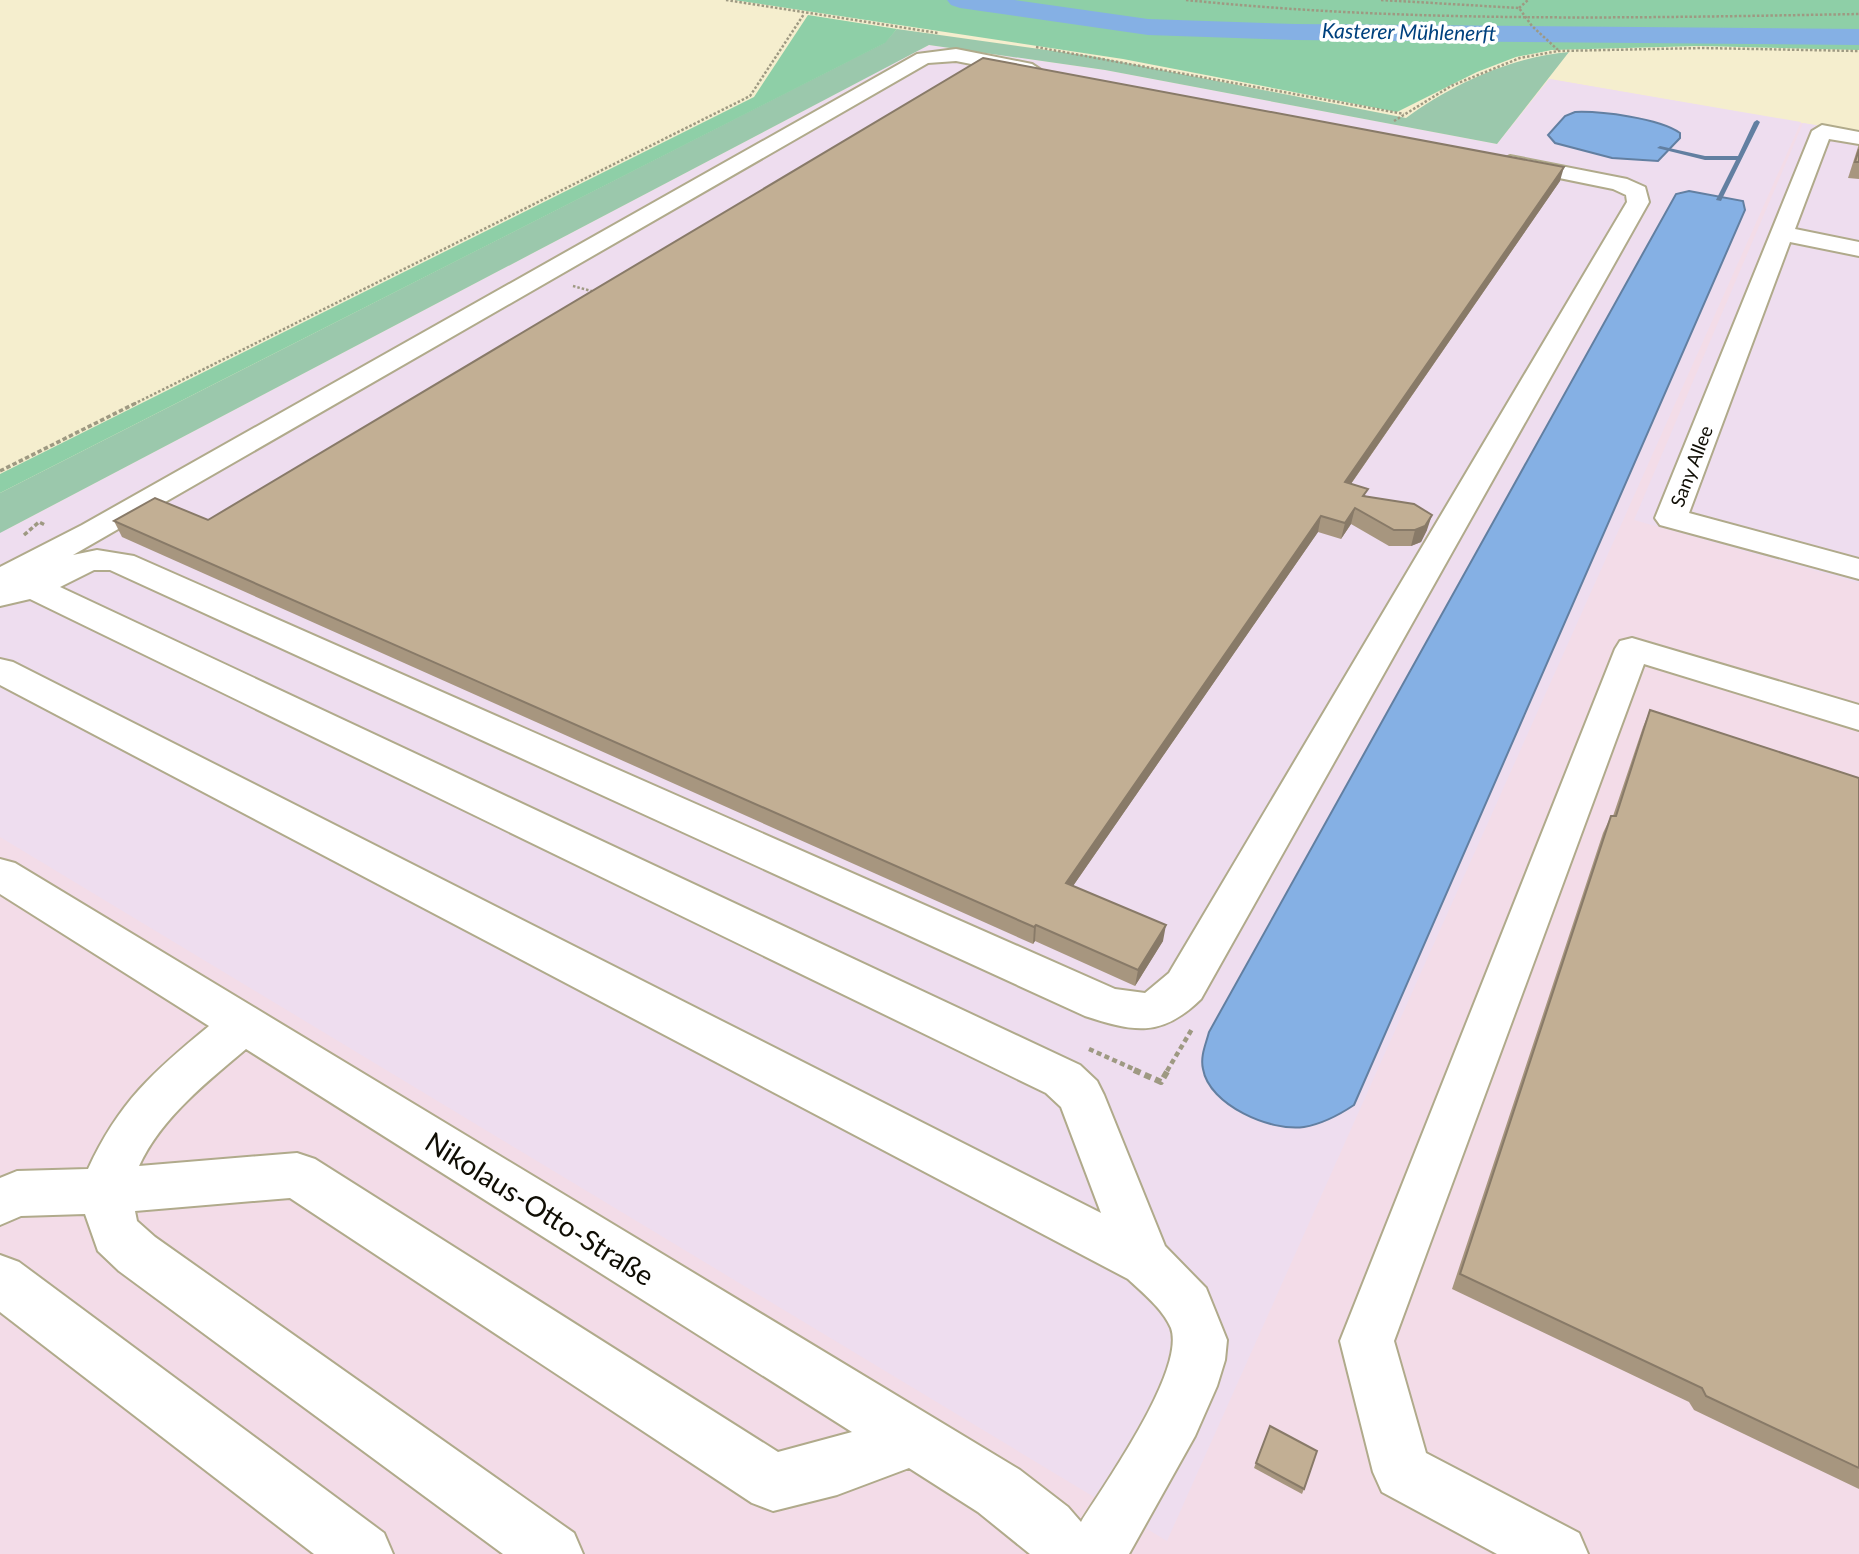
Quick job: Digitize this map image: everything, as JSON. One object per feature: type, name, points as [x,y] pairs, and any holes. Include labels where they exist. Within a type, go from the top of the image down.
[{"type":"street","points":[[11,589],[74,565],[95,545],[924,58],[956,55],[1055,74]]},
{"type":"street","name":"Sany Allee","points":[[1859,138],[1822,131],[1671,518],[1859,569]]},
{"type":"street","points":[[95,545],[122,564],[1101,1003],[1141,1014],[1159,1010],[1185,986],[1639,202],[1637,192],[1619,184],[1476,156]]},
{"type":"street","points":[[1782,233],[1859,249]]},
{"type":"street","points":[[11,589],[1063,1079],[1080,1095],[1146,1262]]},
{"type":"street","points":[[1558,1554],[1402,1472],[1367,1341],[1632,649],[1859,718]]},
{"type":"street","points":[[0,670],[1146,1262],[1177,1292],[1188,1308],[1200,1341],[1198,1359],[1187,1392],[1095,1554]]},
{"type":"street","name":"Nikolaus-Otto-Straße","points":[[0,874],[999,1491],[1048,1528],[1069,1554]]},
{"type":"street","points":[[244,1024],[156,1103],[131,1132],[116,1158],[108,1191],[115,1232],[137,1255],[553,1554]]},
{"type":"street","points":[[0,1202],[17,1194],[108,1191],[297,1175],[773,1482],[837,1466],[913,1438]]},
{"type":"street","points":[[0,1280],[363,1554]]},
{"type":"path","points":[[726,0],[943,34]]},
{"type":"path","points":[[1186,0],[1343,15],[1526,18],[1859,13]]},
{"type":"path","points":[[1381,0],[1519,8],[1528,0]]},
{"type":"path","points":[[1519,8],[1532,26],[1558,51]]},
{"type":"path","points":[[0,471],[750,96],[804,13]]},
{"type":"path","points":[[1030,46],[1404,114]]},
{"type":"path","points":[[1394,121],[1451,86],[1520,58],[1558,51],[1714,48],[1859,51]]},
{"type":"shaded area","points":[[929,45],[1105,70],[1497,144],[1549,79],[1801,122],[1167,1541],[0,837],[0,533]]},
{"type":"shaded area","points":[[1550,79],[1859,133],[1859,1554],[0,1554],[0,531],[1497,145]]},
{"type":"shaded area","points":[[1803,123],[1859,132],[1859,583],[1634,520]]},
{"type":"green space","points":[[734,0],[954,0],[1148,28],[1295,33],[1859,38],[1859,50],[1700,46],[1552,50],[1516,57],[1477,72],[1397,112],[1123,59]]},
{"type":"green space","points":[[970,0],[1859,0],[1859,37],[1295,30],[1150,25]]},
{"type":"green space","points":[[808,15],[897,29],[885,43],[0,493],[0,474],[754,97]]},
{"type":"green space","points":[[897,29],[1090,56],[1406,118],[1443,94],[1483,74],[1526,60],[1569,52],[1497,144],[1105,70],[929,45],[0,533],[0,493],[884,43]]},
{"type":"water","points":[[1575,112],[1614,114],[1658,123],[1680,133],[1680,138],[1658,161],[1612,158],[1555,143],[1548,135],[1565,116]]},
{"type":"water","points":[[1689,191],[1743,201],[1745,210],[1354,1105],[1330,1119],[1304,1127],[1275,1125],[1243,1113],[1217,1094],[1208,1082],[1202,1059],[1209,1032],[1676,194]]},
{"type":"building","points":[[983,58],[1564,167],[1345,482],[1368,489],[1363,496],[1414,504],[1432,515],[1425,526],[1415,530],[1394,530],[1355,508],[1345,523],[1321,516],[1066,883],[1166,925],[1138,970],[1036,925],[1034,927],[114,521],[155,498],[208,520]]},
{"type":"building","points":[[1650,710],[1859,778],[1859,1468],[1706,1396],[1702,1388],[1460,1274],[1611,816],[1616,816]]},
{"type":"building","points":[[1270,1426],[1317,1451],[1304,1489],[1256,1463]]},
{"type":"waterway","name":"Kasterer Mühlenerft","points":[[960,0],[1148,27],[1295,32],[1859,37]]},
{"type":"waterway","points":[[1719,200],[1757,122]]},
{"type":"waterway","points":[[1660,148],[1705,158],[1739,158]]}]
